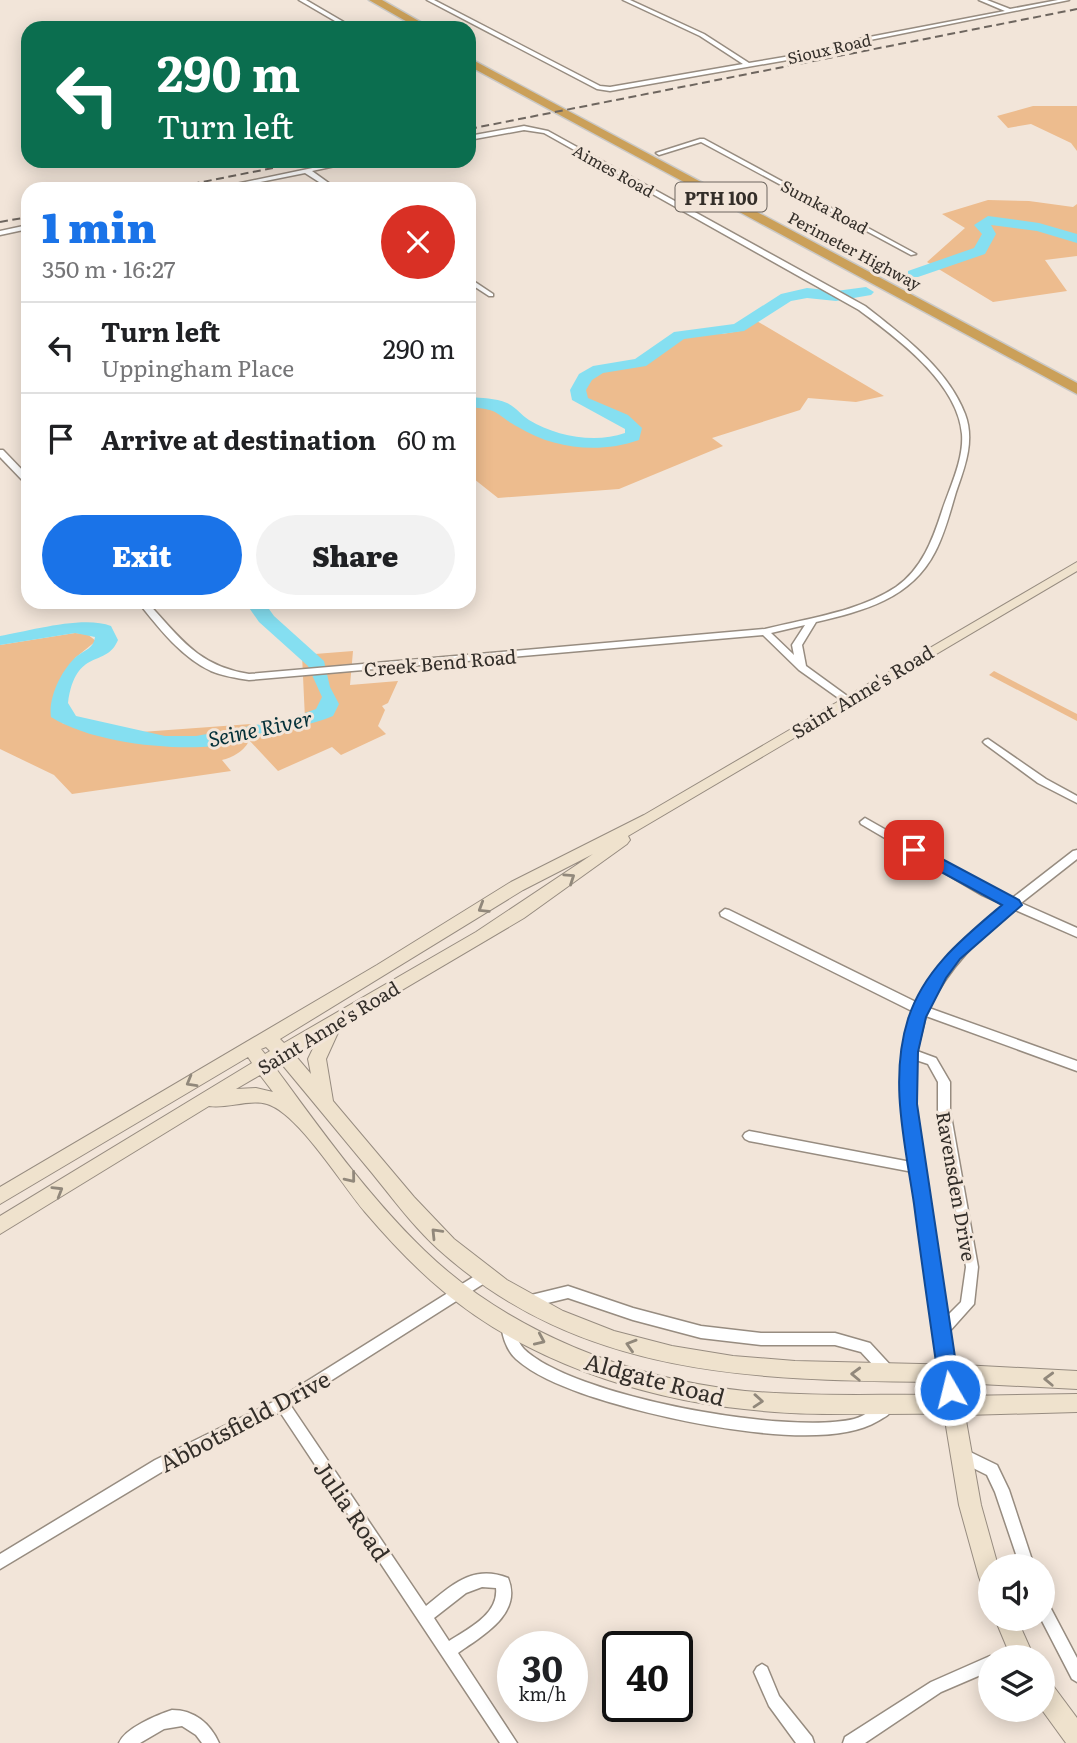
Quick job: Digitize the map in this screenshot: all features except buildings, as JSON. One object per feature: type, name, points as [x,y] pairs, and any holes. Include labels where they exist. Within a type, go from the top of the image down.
[{"type":"highway","points":[[376,0],[413,21]]},
{"type":"highway","points":[[360,1],[396,21]]},
{"type":"highway","name":"Perimeter Highway","points":[[476,55],[1077,377]]},
{"type":"highway","name":"Perimeter Highway","points":[[476,65],[1077,390]]},
{"type":"main road","name":"Saint Anne's Road","points":[[0,1196],[517,886],[649,819],[1077,566]]},
{"type":"main road","name":"Saint Anne's Road","points":[[0,1226],[282,1053],[524,910],[602,856],[649,819]]},
{"type":"main road","points":[[325,1102],[317,1059],[334,1022]]},
{"type":"main road","name":"Aldgate Road","points":[[268,1037],[411,1207],[445,1243],[526,1302],[596,1334],[705,1364],[789,1372],[948,1374],[1077,1380]]},
{"type":"main road","name":"Aldgate Road","points":[[250,1047],[308,1125],[411,1249],[461,1293],[508,1324],[585,1361],[709,1395],[786,1403],[1077,1403]]},
{"type":"main road","points":[[202,1102],[257,1093],[284,1103],[308,1125]]},
{"type":"main road","points":[[948,1374],[951,1405],[983,1554]]},
{"type":"main road","points":[[1055,1708],[1077,1738]]},
{"type":"street","points":[[302,0],[339,21]]},
{"type":"street","name":"Sioux Road","points":[[430,0],[470,21]]},
{"type":"street","points":[[626,0],[702,35],[748,65]]},
{"type":"street","points":[[982,0],[1010,11]]},
{"type":"street","name":"Sioux Road","points":[[476,24],[593,85],[620,89],[1066,0]]},
{"type":"street","name":"Aimes Road","points":[[476,137],[529,128],[546,132],[827,289]]},
{"type":"street","name":"Sumka Road","points":[[659,153],[702,141],[913,254]]},
{"type":"street","points":[[249,182],[318,168]]},
{"type":"street","points":[[307,170],[324,182]]},
{"type":"street","points":[[0,233],[21,228]]},
{"type":"street","points":[[476,285],[491,295]]},
{"type":"street","name":"Creek Bend Road","points":[[149,609],[200,663],[212,670],[249,677],[765,632],[834,616],[900,589],[922,569],[938,537],[963,454],[966,433],[961,410],[932,368],[903,338],[862,308],[827,289]]},
{"type":"street","points":[[0,452],[21,474]]},
{"type":"street","points":[[802,668],[797,645],[812,621]]},
{"type":"street","points":[[765,632],[802,668],[847,700]]},
{"type":"street","points":[[988,742],[1042,781],[1077,800]]},
{"type":"street","points":[[865,822],[1014,905],[1077,933]]},
{"type":"street","name":"Ravensden Drive","points":[[948,1374],[908,1104],[909,1052],[920,1010],[954,955],[1077,854]]},
{"type":"street","points":[[725,913],[920,1010],[1077,1066]]},
{"type":"street","name":"Ravensden Drive","points":[[909,1052],[932,1061],[944,1082],[947,1130],[972,1267],[967,1304],[942,1330]]},
{"type":"street","points":[[749,1136],[918,1168]]},
{"type":"street","name":"Abbotsfield Drive","points":[[0,1562],[160,1465],[282,1404],[486,1275]]},
{"type":"street","points":[[526,1302],[568,1292],[633,1314],[701,1332],[730,1336],[828,1339],[851,1343],[864,1347],[891,1375]]},
{"type":"street","name":"Julia Road","points":[[282,1404],[509,1743]]},
{"type":"street","points":[[962,1455],[992,1470],[1002,1490],[1023,1554]]},
{"type":"street","points":[[424,1616],[477,1580],[493,1577],[503,1583],[506,1593],[504,1605],[496,1616],[447,1651]]},
{"type":"street","points":[[1055,1631],[1077,1674]]},
{"type":"street","points":[[851,1743],[936,1686],[978,1669]]},
{"type":"street","points":[[762,1672],[774,1701],[806,1743]]},
{"type":"street","points":[[127,1743],[152,1726],[183,1718],[193,1719],[201,1725],[211,1743]]},
{"type":"shaded area","points":[[1033,106],[1077,106],[1077,151],[1071,143],[1031,124],[1008,128],[997,116]]},
{"type":"shaded area","points":[[988,200],[1029,201],[1073,207],[1077,204],[1077,256],[1045,260],[1067,291],[993,302],[927,262],[965,228],[942,214]]},
{"type":"shaded area","points":[[755,320],[884,396],[856,402],[808,398],[800,410],[712,438],[723,446],[619,489],[498,498],[476,481],[476,401],[492,405],[523,424],[565,439],[599,444],[614,443],[627,439],[636,430],[630,424],[580,401],[578,388],[592,371],[645,359],[673,338],[696,332],[722,334],[740,331]]},
{"type":"shaded area","points":[[75,633],[87,634],[96,641],[75,658],[62,723],[100,735],[251,724],[249,735],[305,719],[302,655],[353,651],[350,685],[398,681],[388,703],[382,706],[385,710],[378,726],[386,734],[341,755],[332,747],[278,771],[249,740],[238,753],[222,760],[231,771],[72,794],[54,775],[0,749],[0,645]]},
{"type":"shaded area","points":[[994,671],[1077,714],[1077,721],[989,675]]},
{"type":"water","name":"Seine River","points":[[250,609],[269,609],[324,661],[330,687],[339,704],[333,716],[306,725],[202,747],[165,747],[104,738],[51,717],[54,692],[61,676],[77,656],[91,646],[95,637],[75,633],[0,645],[0,636],[56,625],[86,622],[111,626],[118,640],[113,649],[84,666],[72,685],[68,703],[76,716],[165,736],[196,736],[288,719],[316,709],[322,697],[308,666],[259,622]]},
{"type":"waterway","name":"Seine River","points":[[913,274],[980,251],[989,234],[981,225],[988,220],[1039,227],[1077,239]]},
{"type":"waterway","name":"Seine River","points":[[476,403],[502,407],[525,425],[567,440],[594,444],[620,441],[633,436],[634,428],[622,419],[580,400],[578,390],[585,377],[599,369],[640,363],[680,335],[738,328],[786,297],[807,293],[836,296],[866,292]]},
{"type":"railway","points":[[476,128],[1077,9]]},
{"type":"railway","points":[[202,182],[273,168]]},
{"type":"railway","points":[[0,222],[21,218]]},
{"type":"route","points":[[914,850],[986,892],[1014,905],[954,955],[940,974],[917,1017],[909,1052],[908,1104],[950,1390]]}]
